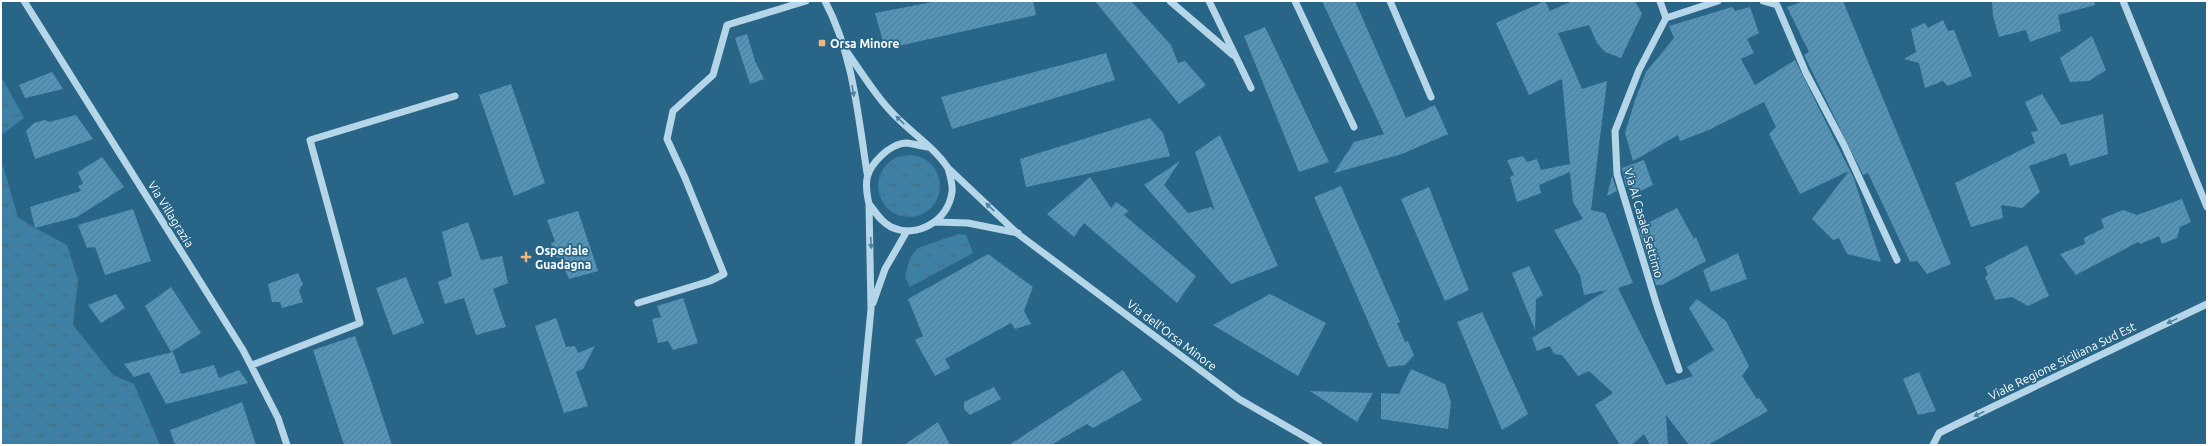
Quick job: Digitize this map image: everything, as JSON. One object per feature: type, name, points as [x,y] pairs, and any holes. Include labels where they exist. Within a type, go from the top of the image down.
[{"type":"street","name":"Via Villagrazia","points":[[24,1],[252,365],[278,418],[287,445]]},
{"type":"street","points":[[638,303],[710,282],[724,274],[685,178],[667,139],[673,111],[714,76],[727,25],[806,1]]},
{"type":"street","points":[[825,1],[835,20],[847,52],[868,174]]},
{"type":"street","points":[[1170,1],[1236,57]]},
{"type":"street","points":[[1209,1],[1251,88]]},
{"type":"street","points":[[1295,1],[1354,126]]},
{"type":"street","points":[[1390,1],[1431,97]]},
{"type":"street","points":[[1660,1],[1666,18],[1718,1]]},
{"type":"street","points":[[1764,1],[1777,5],[1806,73],[1844,145],[1897,260]]},
{"type":"street","points":[[2122,1],[2207,207]]},
{"type":"street","name":"Via Al Casale Settimo","points":[[1666,18],[1639,70],[1614,130],[1617,174],[1652,291],[1679,370]]},
{"type":"street","points":[[847,52],[887,108],[928,147],[940,156],[948,168],[952,192],[946,210],[935,222],[925,228],[907,231],[891,227],[880,220],[869,204]]},
{"type":"street","points":[[252,365],[360,323],[310,140],[456,96]]},
{"type":"street","points":[[858,445],[871,309],[869,204],[866,189],[868,174],[871,165],[889,148],[906,143],[928,147]]},
{"type":"street","name":"Via dell'Orsa Minore","points":[[948,168],[1018,234],[1239,399],[1315,444]]},
{"type":"street","points":[[935,222],[968,223],[1018,234]]},
{"type":"street","points":[[871,309],[885,269],[907,231]]},
{"type":"street","name":"Viale Regione Siciliana Sud Est","points":[[1933,445],[1939,434],[1959,423],[2207,304]]},
{"type":"green space","points":[[1,76],[24,118],[1,135]]},
{"type":"green space","points":[[909,155],[921,157],[931,164],[938,174],[940,186],[938,198],[931,208],[921,215],[909,217],[897,215],[887,208],[880,198],[878,186],[880,174],[887,164],[897,157]]},
{"type":"green space","points":[[1,159],[18,217],[67,245],[78,280],[73,325],[113,375],[134,384],[160,445],[1,445]]},
{"type":"green space","points":[[958,234],[966,235],[973,253],[910,287],[905,277],[910,258],[918,248]]},
{"type":"building","points":[[938,1],[1033,1],[1036,15],[885,49],[875,13]]},
{"type":"building","points":[[1095,1],[1131,1],[1171,45],[1178,63],[1185,61],[1206,85],[1179,104]]},
{"type":"building","points":[[1322,1],[1355,1],[1406,118],[1435,105],[1448,134],[1402,154],[1334,173],[1354,142],[1384,134]]},
{"type":"building","points":[[1545,1],[1550,11],[1572,1],[1635,1],[1642,14],[1621,58],[1605,52],[1597,43],[1589,25],[1558,33],[1582,89],[1607,81],[1591,210],[1605,213],[1633,283],[1618,288],[1666,385],[1693,376],[1687,367],[1714,350],[1689,308],[1697,299],[1726,321],[1749,366],[1742,376],[1757,399],[1759,398],[1768,411],[1708,445],[1689,445],[1666,415],[1668,445],[1650,445],[1644,434],[1632,445],[1620,445],[1595,405],[1613,393],[1589,371],[1578,376],[1562,355],[1554,354],[1550,346],[1537,351],[1532,338],[1607,290],[1584,295],[1580,275],[1554,230],[1583,219],[1573,202],[1570,172],[1539,185],[1541,193],[1517,202],[1510,177],[1514,175],[1507,160],[1523,156],[1527,162],[1537,159],[1541,170],[1570,164],[1562,79],[1529,95],[1496,23]]},
{"type":"building","points":[[1804,1],[1843,1],[1951,264],[1927,274],[1917,261],[1910,262],[1868,173],[1863,175],[1804,55],[1809,52],[1787,7]]},
{"type":"building","points":[[1992,1],[2094,1],[2095,5],[2058,15],[2061,31],[2030,42],[2026,30],[1999,37],[1993,16]]},
{"type":"building","points":[[1732,7],[1735,11],[1750,7],[1759,33],[1747,39],[1754,53],[1741,59],[1755,85],[1795,60],[1854,179],[1881,262],[1847,254],[1839,238],[1833,240],[1812,219],[1849,171],[1800,194],[1769,134],[1776,127],[1764,102],[1709,130],[1680,141],[1678,135],[1633,161],[1625,133],[1635,100],[1646,72],[1674,38],[1669,26]]},
{"type":"building","points":[[1943,20],[1948,31],[1954,30],[1972,76],[1948,86],[1943,81],[1925,88],[1919,63],[1904,59],[1916,52],[1911,29],[1925,23],[1928,28]]},
{"type":"building","points":[[1265,27],[1329,162],[1299,172],[1244,36]]},
{"type":"building","points":[[747,34],[755,61],[764,79],[750,84],[735,38]]},
{"type":"building","points":[[2092,36],[2106,70],[2089,81],[2070,82],[2060,58]]},
{"type":"building","points":[[1106,53],[1115,80],[952,129],[941,97]]},
{"type":"building","points":[[52,72],[63,89],[25,98],[19,85]]},
{"type":"building","points":[[511,84],[545,183],[514,196],[479,95]]},
{"type":"building","points":[[2042,94],[2061,125],[2103,114],[2108,154],[2070,166],[2066,153],[2029,166],[2040,192],[2022,208],[2001,205],[2003,218],[1971,227],[1955,183],[2035,143],[2031,132],[2038,131],[2025,102]]},
{"type":"building","points":[[76,115],[93,139],[35,159],[26,131],[34,123],[45,120],[49,122]]},
{"type":"building","points":[[1150,118],[1163,133],[1170,156],[1026,187],[1020,159]]},
{"type":"building","points":[[1220,135],[1278,266],[1231,284],[1144,185],[1180,161],[1164,185],[1188,213],[1211,207],[1215,211],[1195,152]]},
{"type":"building","points":[[102,157],[124,187],[77,217],[35,228],[30,207],[81,191],[78,186],[83,184],[78,172]]},
{"type":"building","points":[[1644,160],[1653,185],[1634,194],[1631,184],[1626,187],[1622,168]]},
{"type":"building","points":[[1612,176],[1617,191],[1607,196]]},
{"type":"building","points":[[1090,177],[1111,208],[1116,202],[1129,211],[1124,215],[1196,276],[1177,303],[1084,223],[1074,237],[1047,214]]},
{"type":"building","points":[[1341,186],[1400,322],[1397,323],[1405,342],[1408,341],[1414,355],[1405,365],[1388,367],[1314,197]]},
{"type":"building","points":[[1429,187],[1469,290],[1445,301],[1401,199]]},
{"type":"building","points":[[2182,199],[2191,222],[2180,227],[2177,238],[2162,244],[2159,236],[2140,244],[2138,242],[2076,275],[2060,254],[2085,244],[2084,238],[2104,228],[2101,219],[2123,210],[2137,215]]},
{"type":"building","points":[[1677,208],[1694,239],[1696,237],[1706,261],[1662,285],[1656,285],[1638,228]]},
{"type":"building","points":[[133,209],[151,261],[105,275],[95,247],[87,248],[78,225]]},
{"type":"building","points":[[578,211],[598,271],[569,279],[560,258],[556,257],[551,244],[555,241],[547,220]]},
{"type":"building","points":[[468,222],[481,260],[502,256],[508,283],[493,289],[506,327],[476,335],[464,298],[445,304],[438,282],[452,276],[442,232]]},
{"type":"building","points":[[2027,245],[2049,296],[2028,306],[2012,297],[1995,300],[1985,277],[1988,275],[1985,267]]},
{"type":"building","points":[[1738,253],[1747,279],[1711,292],[1703,270]]},
{"type":"building","points":[[988,254],[1033,287],[1024,311],[1031,324],[1015,329],[1011,323],[945,359],[950,368],[935,376],[915,340],[923,336],[908,299]]},
{"type":"building","points":[[1529,266],[1543,295],[1536,299],[1535,330],[1512,273]]},
{"type":"building","points":[[298,273],[303,284],[299,291],[303,302],[282,308],[280,302],[272,302],[268,284]]},
{"type":"building","points":[[406,277],[424,323],[393,335],[376,288]]},
{"type":"building","points":[[171,287],[201,333],[171,352],[145,306]]},
{"type":"building","points":[[116,294],[125,308],[101,323],[88,305]]},
{"type":"building","points":[[1270,294],[1326,323],[1298,376],[1213,325]]},
{"type":"building","points":[[683,298],[698,343],[673,350],[668,341],[658,343],[652,319],[661,317],[657,306]]},
{"type":"building","points":[[1482,312],[1528,414],[1502,430],[1457,322]]},
{"type":"building","points":[[556,318],[566,347],[575,346],[578,353],[595,346],[583,369],[576,372],[588,406],[564,413],[535,326]]},
{"type":"building","points":[[355,336],[392,445],[344,445],[313,350]]},
{"type":"building","points":[[173,352],[181,374],[214,365],[219,378],[239,370],[248,383],[166,404],[149,372],[134,377],[124,364]]},
{"type":"building","points":[[1411,369],[1445,384],[1451,402],[1448,429],[1381,419],[1381,393],[1399,394]]},
{"type":"building","points":[[1123,370],[1142,400],[1093,428],[1087,424],[1051,445],[1009,445]]},
{"type":"building","points":[[1919,372],[1936,411],[1918,415],[1903,379]]},
{"type":"building","points":[[994,387],[1001,399],[970,415],[964,409],[964,402]]},
{"type":"building","points":[[1310,391],[1373,393],[1357,422]]},
{"type":"building","points":[[242,402],[256,445],[175,445],[170,430]]},
{"type":"building","points":[[938,422],[950,445],[904,445]]},
{"type":"place","name":"Orsa Minore","points":[[822,43]]},
{"type":"place","name":"Ospedale Guadagna","points":[[526,257]]}]
